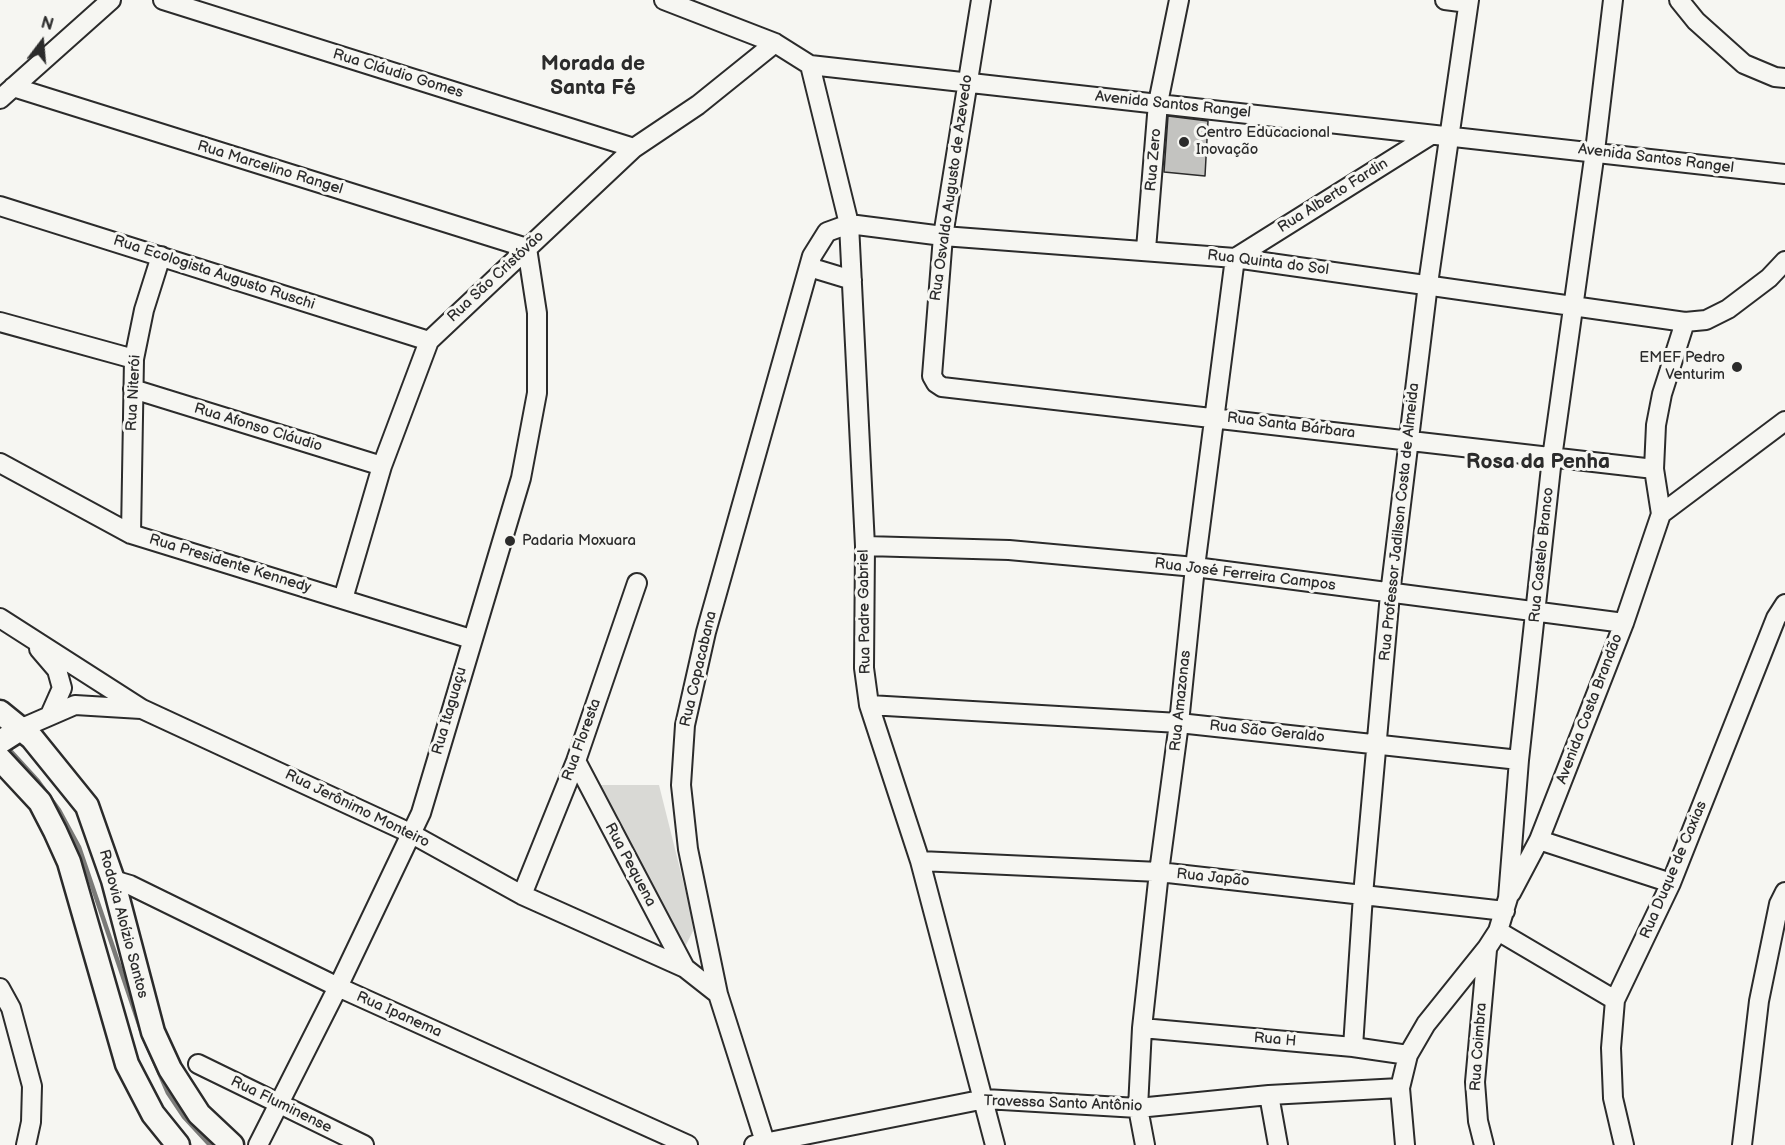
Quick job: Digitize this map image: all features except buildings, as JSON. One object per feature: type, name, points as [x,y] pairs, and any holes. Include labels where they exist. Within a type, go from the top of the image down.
[{"type":"main road","name":"Rodovia Aloízio Santos","points":[[0,712],[12,734],[50,758],[87,806],[113,880],[153,1032],[170,1069],[200,1114],[232,1145]]},
{"type":"main road","points":[[0,759],[40,802],[55,831],[69,862],[127,1064],[153,1114],[178,1145]]},
{"type":"street","points":[[7,93],[111,0]]},
{"type":"street","name":"Rua Cláudio Gomes","points":[[163,0],[634,148]]},
{"type":"street","points":[[664,0],[775,43],[810,65]]},
{"type":"street","name":"Rua Osvaldo Augusto de Azevedo","points":[[932,376],[943,236],[965,83],[981,0]]},
{"type":"street","name":"Rua Zero","points":[[1146,249],[1158,103],[1179,0]]},
{"type":"street","points":[[1445,0],[1468,2]]},
{"type":"street","name":"Rua Castelo Branco","points":[[1498,931],[1506,905],[1552,458],[1595,151],[1613,0]]},
{"type":"street","points":[[1679,0],[1696,21],[1744,64],[1775,77],[1785,78]]},
{"type":"street","name":"Rua Professor Jadilson Costa de Almeida","points":[[1353,1047],[1363,895],[1390,594],[1428,284],[1440,136],[1468,2]]},
{"type":"street","name":"Rua São Cristóvão","points":[[343,599],[382,466],[429,341],[634,148],[698,105],[775,43]]},
{"type":"street","name":"Avenida Santos Rangel","points":[[810,65],[1785,174]]},
{"type":"street","name":"Rua Padre Gabriel","points":[[810,65],[849,224],[865,546],[864,668],[869,705],[920,861],[985,1100],[995,1145]]},
{"type":"street","name":"Rua Marcelino Rangel","points":[[7,93],[527,248]]},
{"type":"street","name":"Rua Alberto Fardin","points":[[1235,258],[1440,136]]},
{"type":"street","name":"Rua Ecologista Augusto Ruschi","points":[[0,206],[429,341]]},
{"type":"street","name":"Rua Quinta do Sol","points":[[849,224],[943,236],[1146,249],[1235,258],[1685,322]]},
{"type":"street","name":"Rua Copacabana","points":[[762,1144],[718,993],[688,849],[681,786],[685,725],[706,632],[809,267],[818,242],[827,232],[849,224]]},
{"type":"street","name":"Rua Itaguaçu","points":[[258,1145],[338,987],[420,813],[521,478],[537,393],[537,313],[527,248]]},
{"type":"street","name":"Rua Niterói","points":[[131,534],[134,359],[144,310],[161,256]]},
{"type":"street","name":"Rua Amazonas","points":[[1145,1145],[1138,1108],[1142,1028],[1159,872],[1179,723],[1195,567],[1235,258]]},
{"type":"street","points":[[1785,261],[1769,278],[1728,309],[1706,320],[1685,322],[1662,393],[1656,426],[1654,469],[1661,514],[1785,421]]},
{"type":"street","points":[[809,267],[852,280]]},
{"type":"street","points":[[0,322],[134,359]]},
{"type":"street","name":"Rua Santa Bárbara","points":[[932,376],[942,387],[1654,469]]},
{"type":"street","name":"Rua Afonso Cláudio","points":[[133,389],[382,466]]},
{"type":"street","name":"Rua Presidente Kennedy","points":[[0,463],[131,534],[471,639]]},
{"type":"street","name":"Avenida Costa Brandão","points":[[1506,905],[1539,840],[1624,623],[1661,514]]},
{"type":"street","name":"Rua José Ferreira Campos","points":[[865,546],[1010,550],[1195,567],[1624,623]]},
{"type":"street","name":"Rua Floresta","points":[[522,895],[576,761],[637,583]]},
{"type":"street","name":"Rua Duque de Caxias","points":[[1624,1145],[1613,1098],[1611,1048],[1616,1000],[1671,883],[1776,618],[1785,604]]},
{"type":"street","name":"Rua Jerônimo Monteiro","points":[[0,618],[142,709],[410,833],[522,895],[685,968],[718,993]]},
{"type":"street","points":[[24,633],[57,670],[62,688],[50,715]]},
{"type":"street","points":[[12,734],[50,715],[82,704],[142,709]]},
{"type":"street","name":"Rua São Geraldo","points":[[869,705],[1179,723],[1520,760]]},
{"type":"street","name":"Rua Pequena","points":[[576,761],[685,968]]},
{"type":"street","points":[[1539,840],[1671,883]]},
{"type":"street","name":"Rua Japão","points":[[920,861],[1159,872],[1363,895],[1506,905]]},
{"type":"street","name":"Rua Ipanema","points":[[113,880],[130,885],[338,987],[688,1145]]},
{"type":"street","points":[[1742,1145],[1759,1001],[1779,904],[1785,892]]},
{"type":"street","points":[[1405,1145],[1400,1088],[1408,1055],[1426,1024],[1498,931],[1616,1000]]},
{"type":"street","name":"Rua Coimbra","points":[[1484,1145],[1478,1121],[1475,1082],[1487,948]]},
{"type":"street","points":[[0,988],[11,1008],[32,1086],[31,1122],[26,1145]]},
{"type":"street","name":"Rua H","points":[[1142,1028],[1353,1047],[1408,1055]]},
{"type":"street","name":"Rua Fluminense","points":[[198,1064],[364,1145]]},
{"type":"street","name":"Travessa Santo Antônio","points":[[762,1144],[985,1100],[1138,1108],[1269,1095],[1400,1088]]},
{"type":"street","points":[[1269,1095],[1278,1145]]},
{"type":"street","points":[[31,1122],[38,1145]]},
{"type":"shaded area","points":[[596,785],[659,785],[692,917],[693,931],[684,949]]},
{"type":"waterway","points":[[6,746],[38,781],[59,810],[79,847],[141,1030]]},
{"type":"waterway","points":[[144,1038],[168,1093],[184,1117],[210,1145]]},
{"type":"place","name":"Centro Educacional Inovação","points":[[1184,142]]},
{"type":"place","name":"EMEF Pedro Venturim","points":[[1737,367]]},
{"type":"place","name":"Padaria Moxuara","points":[[510,541]]},
{"type":"district","name":"Morada de Santa Fé","points":[[593,77]]},
{"type":"district","name":"Rosa da Penha","points":[[1538,463]]}]
